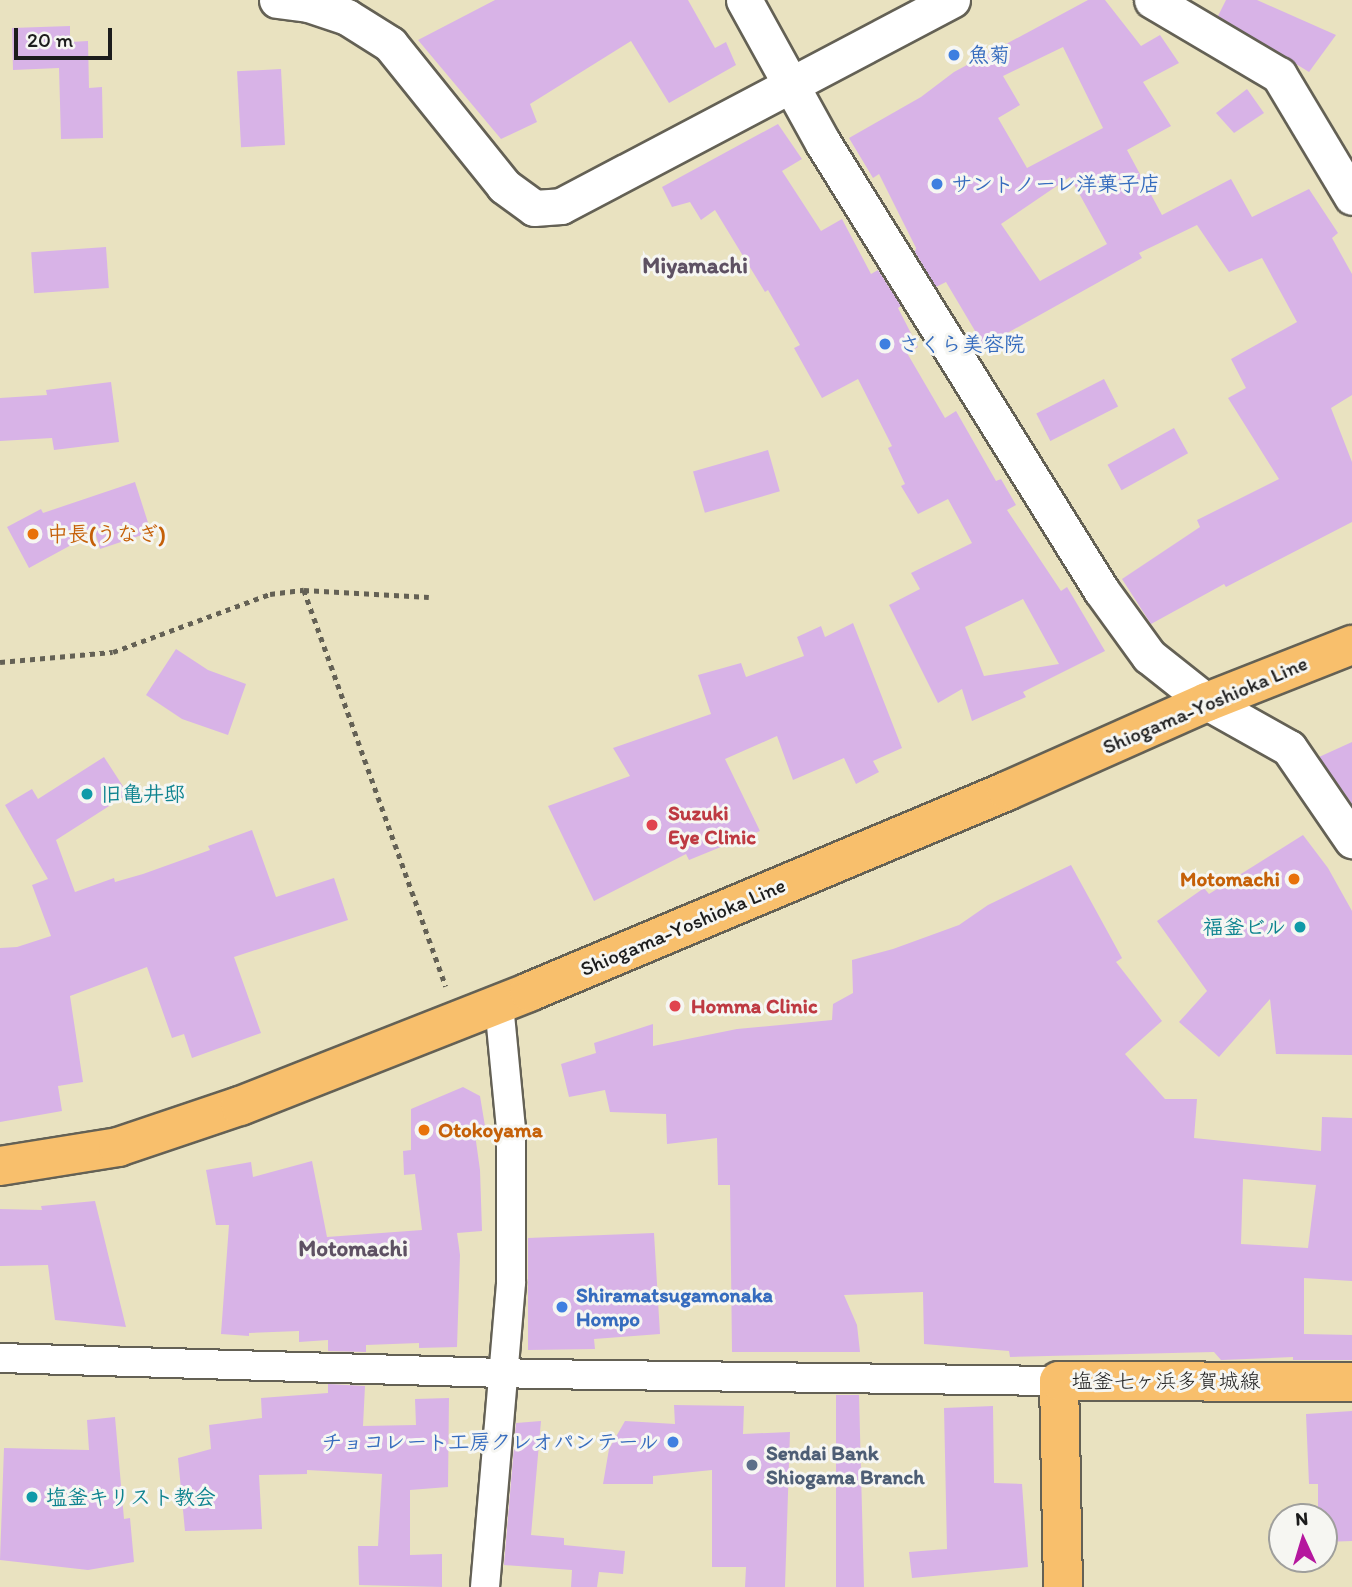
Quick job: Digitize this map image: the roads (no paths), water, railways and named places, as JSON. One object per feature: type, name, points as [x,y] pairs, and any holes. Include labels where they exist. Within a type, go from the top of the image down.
[{"type":"main road","name":"Shiogama-Yoshioka Line","points":[[0,1166],[118,1147],[240,1106],[499,1004],[1007,791],[1207,702],[1352,645]]},
{"type":"main road","name":"塩釜七ヶ浜多賀城線","points":[[1063,1587],[1059,1381],[1352,1382]]},
{"type":"street","points":[[277,0],[308,4],[347,17],[390,44],[504,187],[534,208],[561,206],[952,0]]},
{"type":"street","points":[[744,0],[823,144],[1101,590],[1149,656],[1207,702],[1289,748],[1352,840]]},
{"type":"street","points":[[1152,0],[1279,75],[1352,197]]},
{"type":"street","points":[[485,1587],[511,1282],[511,1129],[499,1004]]},
{"type":"street","points":[[0,1358],[504,1373],[1059,1381]]},
{"type":"place","name":"魚菊","points":[[954,55]]},
{"type":"place","name":"サントノーレ洋菓子店","points":[[937,184]]},
{"type":"place","name":"さくら美容院","points":[[885,344]]},
{"type":"place","name":"中長(うなぎ)","points":[[33,534]]},
{"type":"place","name":"旧亀井邸","points":[[87,794]]},
{"type":"place","name":"Suzuki Eye Clinic","points":[[652,825]]},
{"type":"place","name":"Motomachi","points":[[1294,879]]},
{"type":"place","name":"福釜ビル","points":[[1300,927]]},
{"type":"place","name":"Homma Clinic","points":[[675,1006]]},
{"type":"place","name":"Otokoyama","points":[[424,1130]]},
{"type":"place","name":"Shiramatsugamonaka Hompo","points":[[562,1307]]},
{"type":"place","name":"チョコレート工房クレオパンテール","points":[[673,1442]]},
{"type":"place","name":"Sendai Bank Shiogama Branch","points":[[752,1465]]},
{"type":"place","name":"塩釜キリスト教会","points":[[32,1497]]},
{"type":"district","name":"Miyamachi","points":[[695,265]]},
{"type":"district","name":"Motomachi","points":[[353,1248]]}]
